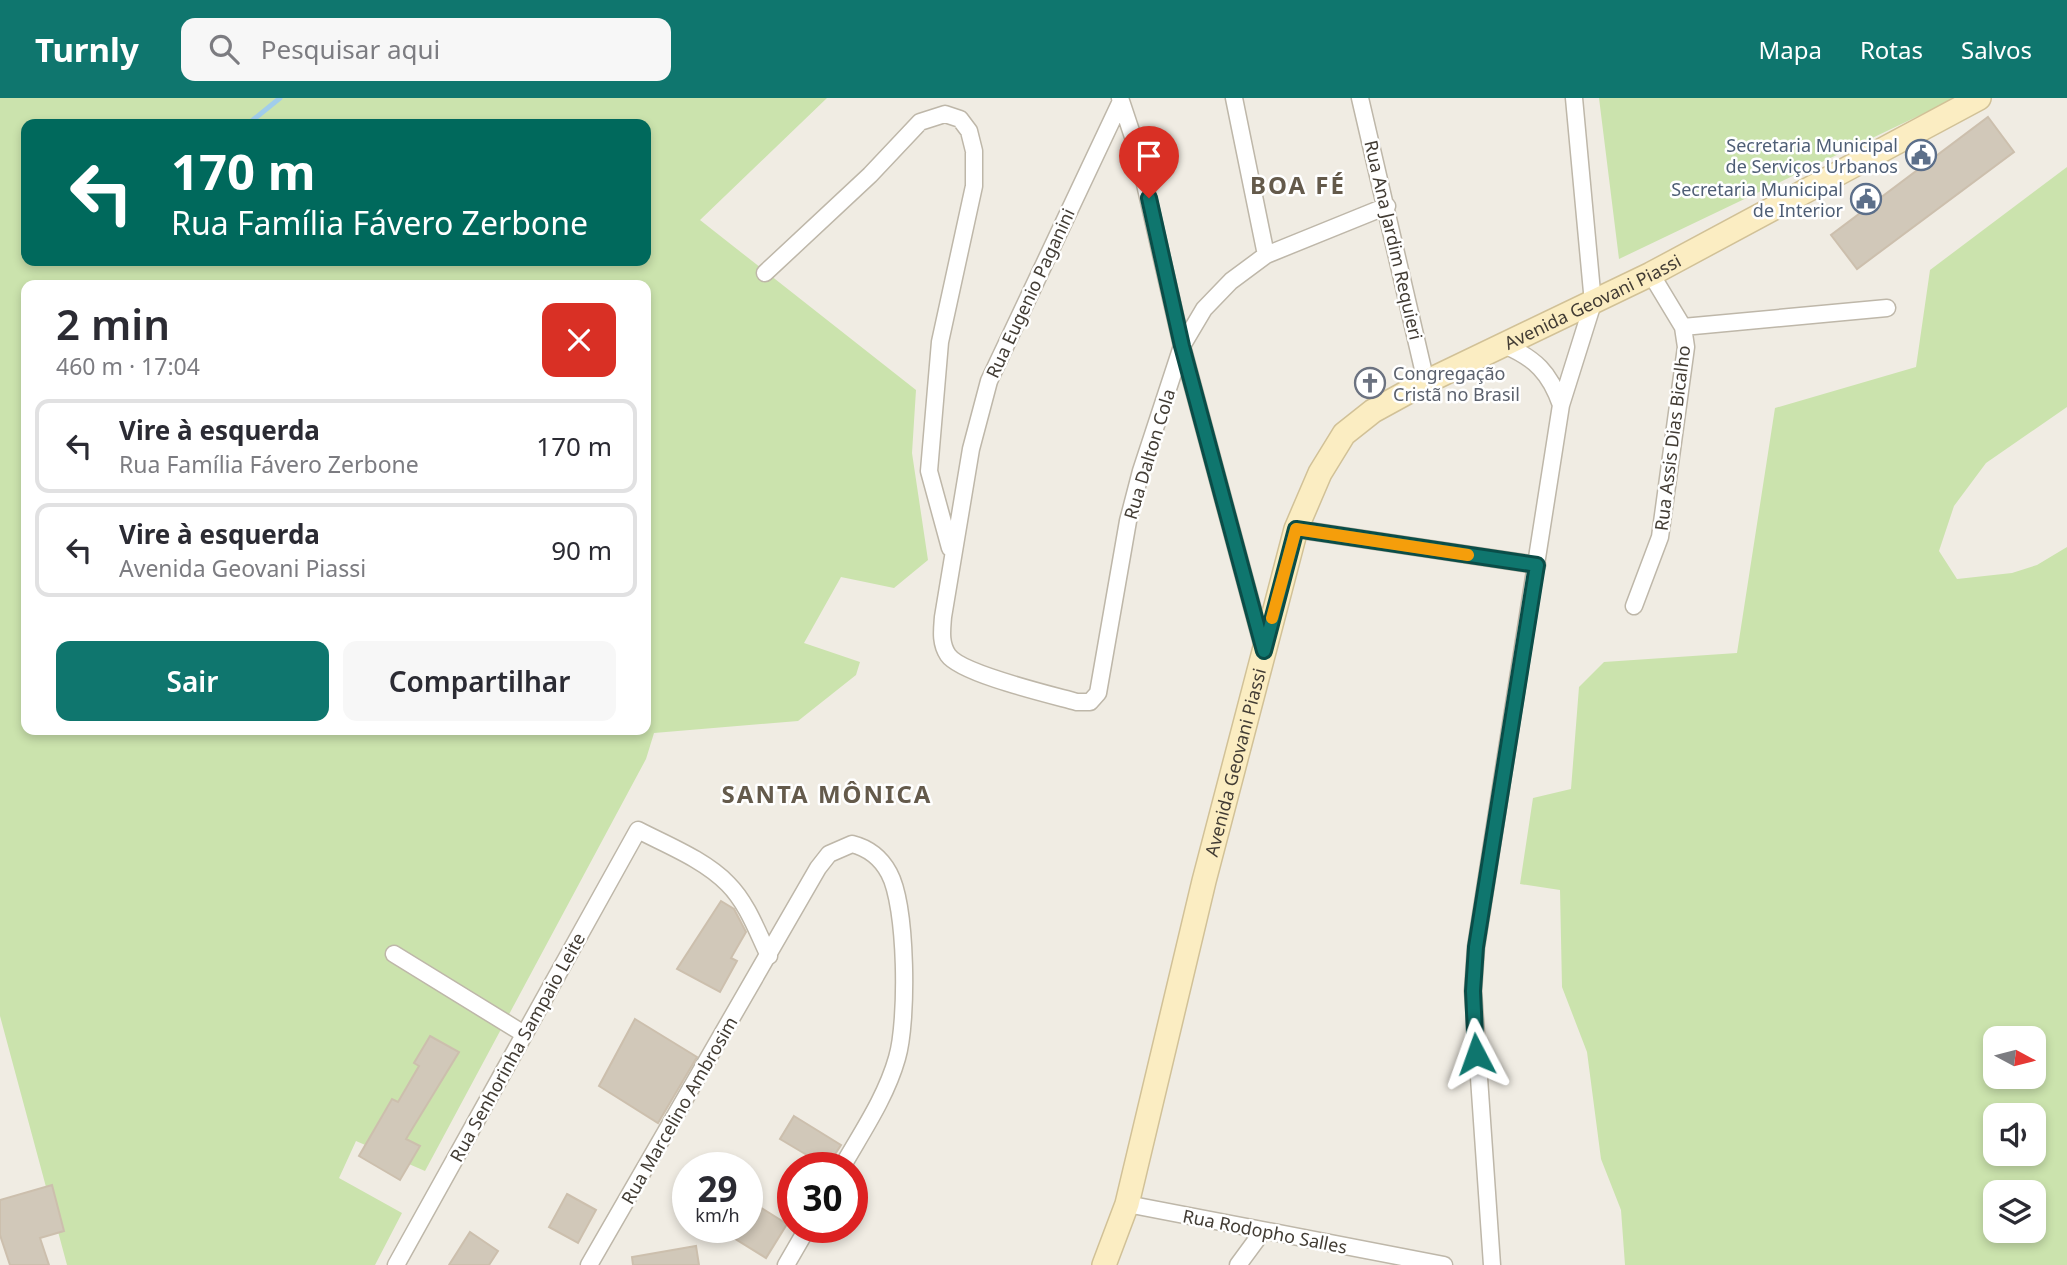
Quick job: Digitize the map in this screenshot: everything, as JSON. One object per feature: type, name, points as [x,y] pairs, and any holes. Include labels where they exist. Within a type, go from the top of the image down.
[{"type":"main road","name":"Avenida Geovani Piassi","points":[[1104,1265],[1127,1203],[1204,881],[1296,529],[1320,473],[1344,434],[1373,411],[1426,382],[1651,274],[1979,98]]},
{"type":"street","points":[[1234,98],[1266,255]]},
{"type":"street","name":"Rua Ana Jardim Requieri","points":[[1360,98],[1426,382]]},
{"type":"street","points":[[1492,1265],[1473,991],[1476,947],[1561,405],[1592,303],[1574,98]]},
{"type":"street","points":[[1120,99],[1137,149],[1182,346],[1264,651]]},
{"type":"street","name":"Rua Eugenio Paganini","points":[[1098,693],[1090,702],[1077,702],[971,669],[949,657],[942,644],[943,617],[971,449],[989,381],[1120,99]]},
{"type":"street","points":[[765,273],[870,176],[920,122],[945,114],[960,119],[969,131],[975,151],[974,186],[940,342],[929,471],[952,553]]},
{"type":"street","name":"Rua Dalton Cola","points":[[1098,693],[1128,521],[1182,346],[1204,309],[1231,281],[1266,255],[1387,206]]},
{"type":"street","name":"Rua Assis Dias Bicalho","points":[[1634,606],[1660,537],[1686,347],[1683,327],[1651,274]]},
{"type":"street","points":[[1683,327],[1887,308]]},
{"type":"street","points":[[1504,345],[1522,352],[1544,368],[1561,405]]},
{"type":"street","points":[[1296,529],[1537,565]]},
{"type":"street","name":"Rua Senhorinha Sampaio Leite","points":[[396,1265],[638,830],[698,862],[727,883],[746,907],[769,956]]},
{"type":"street","name":"Rua Marcelino Ambrosim","points":[[589,1265],[829,854],[852,844],[877,857],[890,874],[896,895],[905,1023],[887,1086],[850,1152]]},
{"type":"street","points":[[394,954],[524,1034]]},
{"type":"street","name":"Rua Rodopho Salles","points":[[1127,1203],[1444,1265]]},
{"type":"street","points":[[1238,1265],[1263,1231]]},
{"type":"street","points":[[786,1265],[799,1243]]},
{"type":"green space","points":[[0,98],[827,98],[700,220],[916,390],[912,453],[928,560],[894,588],[841,577],[804,643],[860,662],[856,675],[798,721],[654,733],[646,759],[425,1171],[356,1141],[339,1178],[402,1213],[375,1265],[67,1265],[0,1016]]},
{"type":"green space","points":[[1599,98],[1956,98],[1619,259]]},
{"type":"green space","points":[[2067,167],[2067,407],[1986,463],[1954,506],[1939,551],[1957,579],[2012,573],[2037,565],[2067,547],[2067,1265],[1625,1265],[1621,1210],[1601,1159],[1587,1052],[1562,987],[1560,890],[1520,884],[1533,798],[1571,789],[1579,687],[1604,662],[1737,653],[1775,408],[1916,367],[1930,270]]},
{"type":"building","points":[[1988,117],[2014,152],[1857,269],[1831,235]]},
{"type":"building","points":[[721,901],[734,909],[746,932],[731,958],[737,961],[720,992],[677,969]]},
{"type":"building","points":[[635,1019],[697,1057],[658,1123],[599,1086]]},
{"type":"building","points":[[430,1036],[459,1052],[406,1139],[420,1146],[400,1180],[359,1156],[392,1099],[398,1102],[419,1066],[414,1063]]},
{"type":"building","points":[[794,1116],[841,1145],[837,1152],[802,1152],[780,1139]]},
{"type":"building","points":[[52,1185],[64,1231],[40,1238],[49,1265],[10,1265],[0,1235],[0,1200]]},
{"type":"building","points":[[567,1194],[596,1210],[578,1243],[549,1227]]},
{"type":"building","points":[[763,1209],[777,1218],[777,1240],[766,1258],[742,1243],[763,1243]]},
{"type":"building","points":[[470,1232],[498,1251],[489,1265],[449,1265]]},
{"type":"building","points":[[696,1246],[699,1265],[633,1265],[632,1257]]},
{"type":"waterway","points":[[254,119],[280,98]]},
{"type":"slow traffic","points":[[1272,618],[1296,529],[1468,555]]},
{"type":"place","name":"Secretaria Municipal de Serviços Urbanos","points":[[1921,155]]},
{"type":"place","name":"Secretaria Municipal de Interior","points":[[1866,199]]},
{"type":"place","name":"Congregação Cristã no Brasil","points":[[1370,383]]},
{"type":"district","name":"BOA FÉ","points":[[1298,184]]},
{"type":"district","name":"SANTA MÔNICA","points":[[827,793]]},
{"type":"route","points":[[1149,198],[1182,346],[1264,651],[1296,529],[1537,565],[1476,947],[1473,991],[1476,1054]]}]
